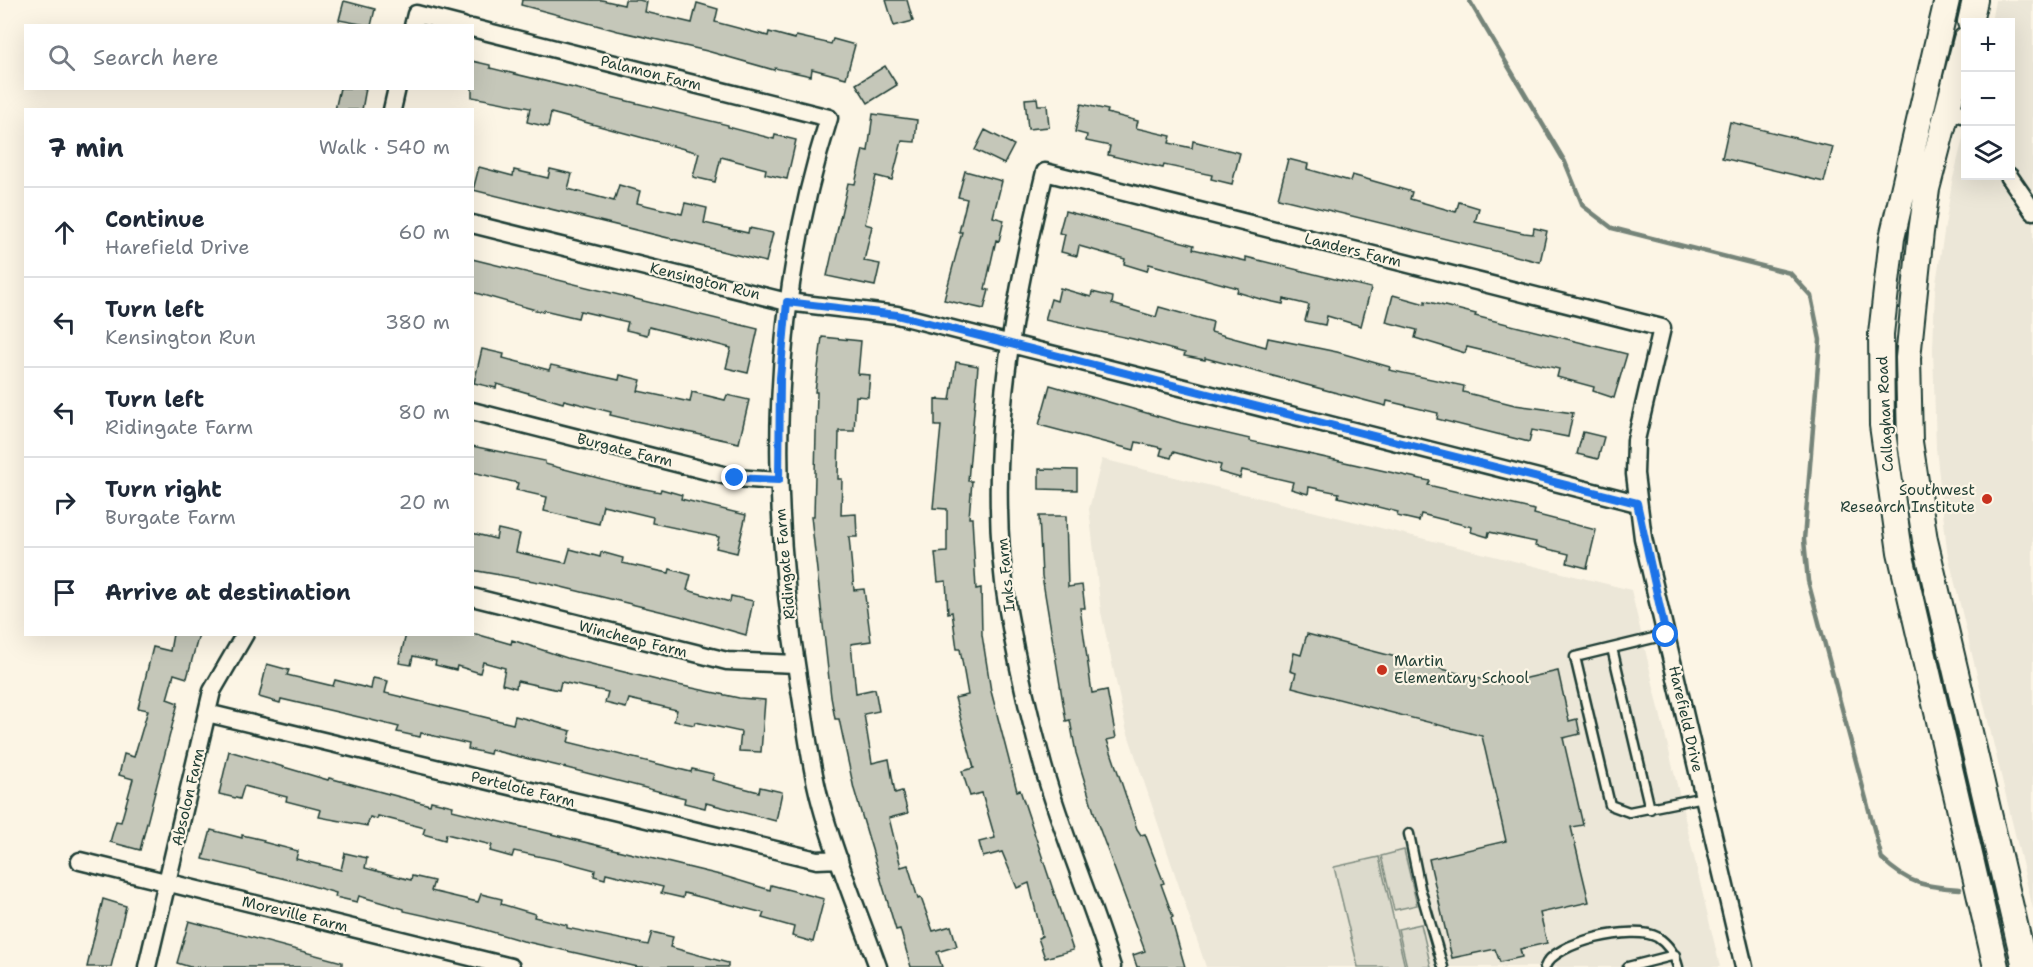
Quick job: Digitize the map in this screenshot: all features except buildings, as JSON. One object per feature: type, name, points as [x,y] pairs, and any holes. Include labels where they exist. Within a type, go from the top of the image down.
[{"type":"main road","name":"Callaghan Road","points":[[1947,0],[1906,172],[1891,248],[1881,334],[1882,425],[1900,552],[1996,967]]},
{"type":"main road","points":[[1971,18],[1975,0]]},
{"type":"main road","name":"Callaghan Road","points":[[1961,72],[1957,112],[1927,189],[1915,274],[1908,358],[1910,442],[1925,540],[2025,967]]},
{"type":"street","points":[[414,20],[447,24]]},
{"type":"street","name":"Palamon Farm","points":[[474,29],[829,118]]},
{"type":"street","points":[[392,108],[397,90]]},
{"type":"street","name":"Ridingate Farm","points":[[829,118],[804,206],[787,302],[780,378],[779,480],[783,562],[796,664],[820,803],[878,967]]},
{"type":"street","name":"Landers Farm","points":[[1045,172],[1662,328]]},
{"type":"street","name":"Inks Farm","points":[[1045,172],[1024,256],[1010,344],[999,483],[1008,610],[1030,718],[1044,769],[1112,967]]},
{"type":"street","points":[[2012,180],[2033,212]]},
{"type":"street","name":"Kensington Run","points":[[474,224],[787,302],[897,315],[1637,503]]},
{"type":"street","name":"Harefield Drive","points":[[1662,328],[1636,440],[1637,503],[1744,967]]},
{"type":"street","name":"Burgate Farm","points":[[474,412],[735,478],[779,480]]},
{"type":"street","name":"Wincheap Farm","points":[[474,598],[727,662],[796,664]]},
{"type":"street","name":"Absolon Farm","points":[[147,967],[212,691],[244,636]]},
{"type":"street","name":"Pertelote Farm","points":[[207,713],[817,860],[839,859]]},
{"type":"street","name":"Moreville Farm","points":[[80,861],[511,967]]},
{"type":"lane","points":[[1666,635],[1575,657],[1610,805],[1629,812],[1704,797]]},
{"type":"lane","points":[[1612,648],[1650,808]]},
{"type":"lane","points":[[1409,834],[1420,888],[1443,967]]},
{"type":"lane","points":[[1545,967],[1547,961],[1569,946],[1619,933],[1656,936],[1675,955],[1678,967]]},
{"type":"lane","points":[[1628,967],[1675,955]]},
{"type":"shaded area","name":"Southwest Research Institute","points":[[1995,0],[2033,0],[2033,909],[1947,550],[1936,448],[1933,350],[1935,289],[1952,182],[1961,147],[1961,180],[2015,180],[2015,18],[1992,18]]},
{"type":"shaded area","name":"Martin Elementary School","points":[[1102,459],[1631,590],[1720,967],[1206,967],[1126,728],[1101,612],[1089,509]]},
{"type":"shaded area","points":[[1404,850],[1417,905],[1394,910],[1381,856]]},
{"type":"shaded area","points":[[1379,857],[1405,967],[1358,967],[1334,867]]},
{"type":"shaded area","points":[[1421,924],[1431,967],[1407,967],[1398,929]]},
{"type":"waterway","points":[[1469,0],[1565,162],[1583,206],[1612,228],[1790,273],[1811,296],[1820,340],[1804,540],[1808,581],[1882,859],[1900,874],[1918,883],[1960,889]]},
{"type":"place","name":"Southwest Research Institute","points":[[1987,499]]},
{"type":"place","name":"Martin Elementary School","points":[[1382,670]]},
{"type":"route","points":[[735,478],[779,480],[780,378],[787,302],[868,310],[897,315],[1637,503],[1666,635]]}]
